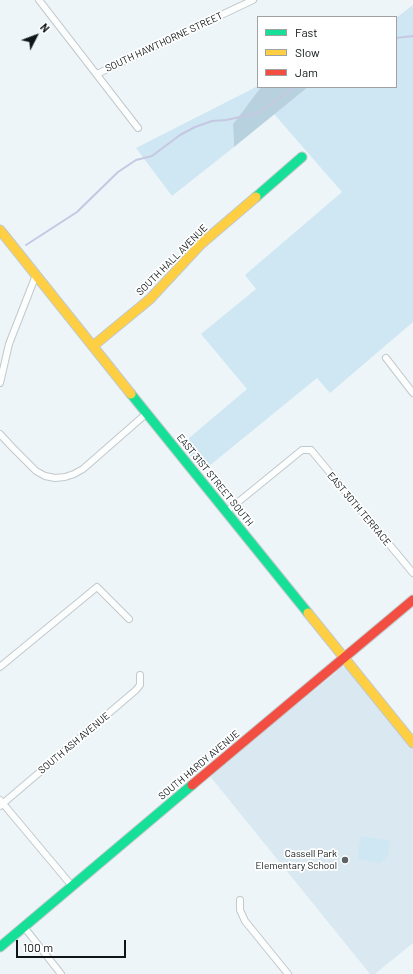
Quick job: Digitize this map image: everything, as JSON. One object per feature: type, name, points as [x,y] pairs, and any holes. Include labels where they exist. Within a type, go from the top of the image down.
[{"type":"street","points":[[39,0],[138,128]]},
{"type":"street","name":"SOUTH HAWTHORNE STREET","points":[[97,74],[253,0]]},
{"type":"street","name":"SOUTH HALL AVENUE","points":[[93,346],[150,299],[200,244],[302,157]]},
{"type":"street","name":"EAST 31ST STREET SOUTH","points":[[0,230],[413,744]]},
{"type":"street","points":[[0,383],[10,344],[36,275]]},
{"type":"street","points":[[386,358],[413,393]]},
{"type":"street","points":[[0,434],[36,471],[45,476],[55,478],[65,477],[83,469],[147,413]]},
{"type":"street","name":"EAST 30TH TERRACE","points":[[226,512],[302,450],[311,450],[413,573]]},
{"type":"street","points":[[0,668],[98,587],[129,619]]},
{"type":"street","name":"SOUTH HARDY AVENUE","points":[[0,947],[413,600]]},
{"type":"street","name":"SOUTH ASH AVENUE","points":[[1,803],[136,690],[140,685],[140,675]]},
{"type":"street","points":[[1,803],[72,886]]},
{"type":"street","points":[[240,900],[240,910],[245,921],[288,974]]},
{"type":"street","points":[[24,927],[61,974]]},
{"type":"shaded area","points":[[413,5],[413,322],[330,393],[317,378],[203,471],[182,444],[247,389],[201,334],[256,289],[245,275],[342,192],[274,114],[307,88],[397,88],[397,17]]},
{"type":"shaded area","points":[[257,87],[257,88],[260,88],[233,124],[234,147],[172,196],[136,148]]},
{"type":"shaded area","points":[[260,88],[307,88],[234,147],[233,124]]},
{"type":"shaded area","name":"Cassell Park Elementary School","points":[[340,666],[346,668],[373,698],[413,749],[413,943],[375,974],[370,974],[209,775],[337,672],[337,669]]},
{"type":"shaded area","points":[[361,836],[390,841],[388,856],[380,863],[357,859]]},
{"type":"waterway","points":[[397,38],[413,36]]},
{"type":"waterway","points":[[26,245],[77,212],[118,172],[136,160],[152,156],[180,135],[195,127],[212,121],[226,120],[258,113],[294,88]]},
{"type":"traffic: fast","points":[[256,197],[302,157]]},
{"type":"traffic: fast","points":[[131,394],[308,613]]},
{"type":"traffic: fast","points":[[0,947],[192,785]]},
{"type":"traffic: slow","points":[[93,346],[150,299],[201,244],[256,197]]},
{"type":"traffic: slow","points":[[0,230],[131,394]]},
{"type":"traffic: slow","points":[[308,613],[413,743]]},
{"type":"traffic: jam","points":[[192,785],[413,600]]},
{"type":"place","name":"Cassell Park Elementary School","points":[[345,860]]}]
